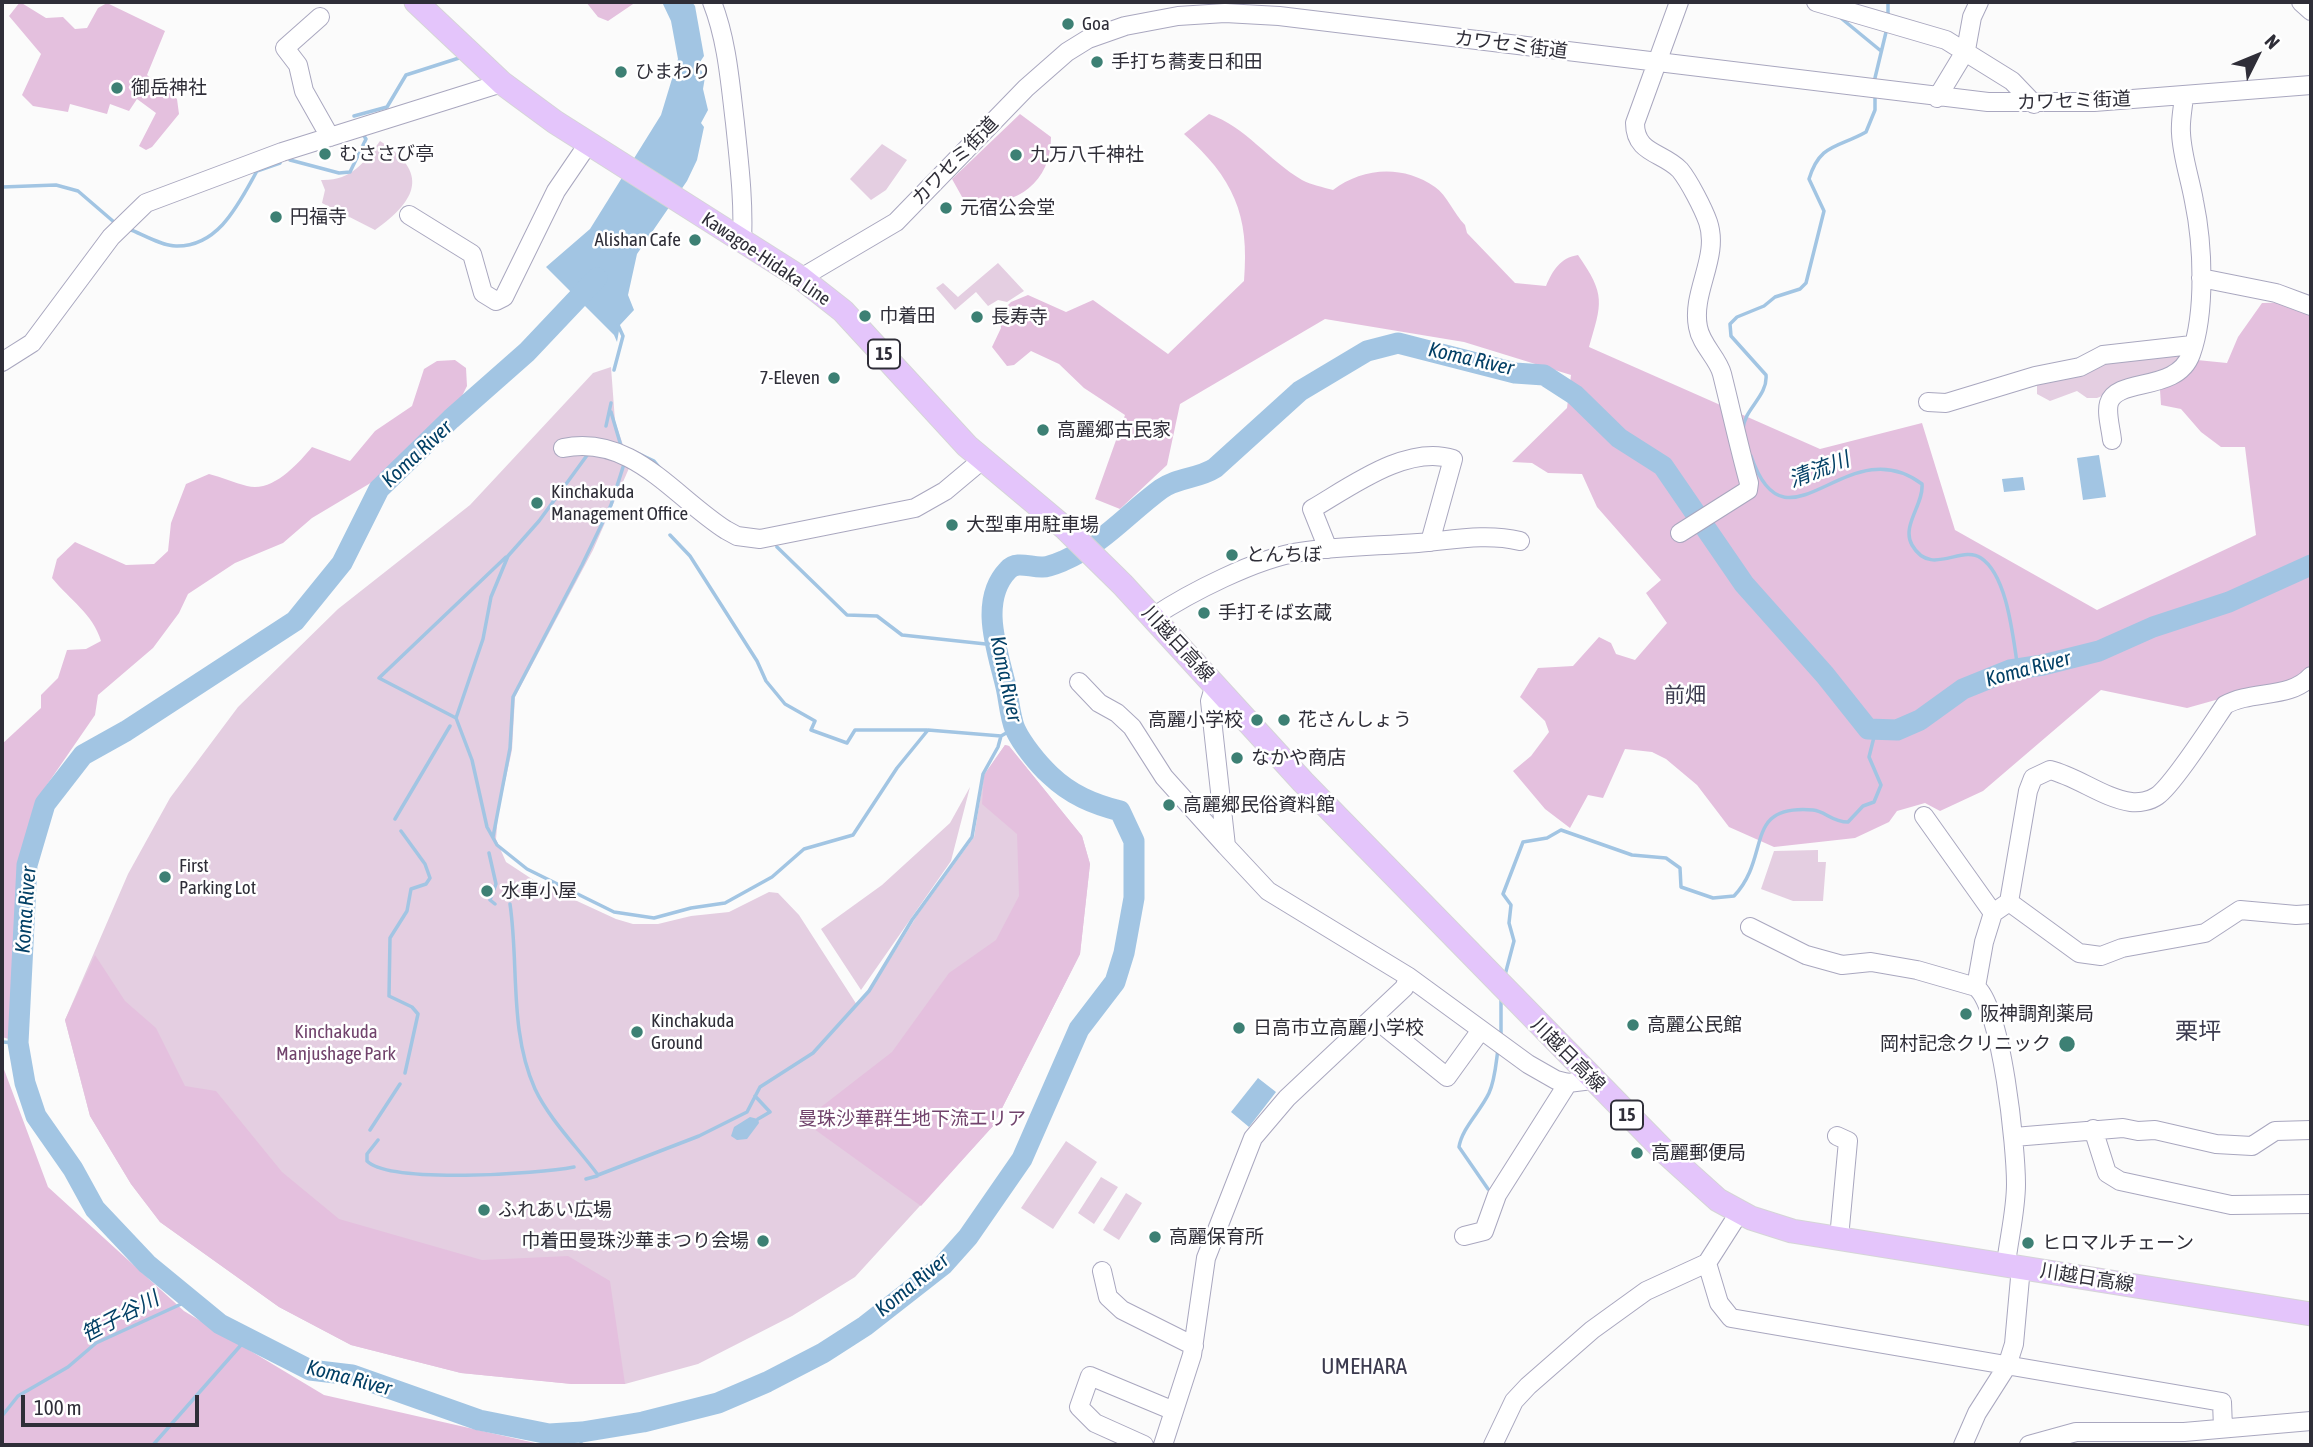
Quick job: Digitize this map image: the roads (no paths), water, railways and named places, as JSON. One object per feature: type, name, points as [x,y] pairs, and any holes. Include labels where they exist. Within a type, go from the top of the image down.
[{"type":"main road","name":"15","points":[[416,2],[502,83]]},
{"type":"main road","name":"Kawagoe-Hidaka Line","points":[[502,83],[587,144],[801,278],[857,323],[982,460],[1066,529],[1122,585]]},
{"type":"main road","name":"川越日高線","points":[[1122,585],[1303,782],[1592,1080],[1708,1194],[1739,1213],[1792,1231],[2311,1314]]},
{"type":"street","points":[[712,2],[720,22],[731,93],[743,199],[741,241]]},
{"type":"street","points":[[1679,2],[1656,63],[1635,132],[1643,148],[1680,170],[1709,224],[1712,239],[1697,325],[1707,352],[1721,371],[1725,396],[1749,483],[1748,489],[1680,533]]},
{"type":"street","points":[[1816,2],[1946,40],[1966,50],[2012,82],[2034,104]]},
{"type":"street","points":[[1937,98],[1966,50],[1972,17],[1979,2]]},
{"type":"street","points":[[2301,2],[2311,11]]},
{"type":"street","name":"カワセミ街道","points":[[801,278],[896,222],[1026,88],[1067,52],[1108,32],[1143,22],[1225,13],[1279,16],[1937,98],[2034,104],[2184,96],[2311,85]]},
{"type":"street","points":[[320,17],[285,48],[298,65],[304,91],[330,138]]},
{"type":"street","points":[[2,362],[32,343],[111,237],[146,203],[223,173],[502,83]]},
{"type":"street","points":[[2112,440],[2108,406],[2111,398],[2119,392],[2171,378],[2183,367],[2192,345],[2200,311],[2201,278],[2195,203],[2181,131],[2184,96]]},
{"type":"street","points":[[409,215],[472,254],[483,293],[496,301],[504,297],[556,191],[587,144]]},
{"type":"street","points":[[2201,278],[2276,292],[2311,306]]},
{"type":"street","points":[[1928,402],[1946,403],[2035,376],[2080,367],[2103,355],[2192,345]]},
{"type":"street","points":[[563,448],[580,444],[603,446],[628,455],[726,530],[737,536],[760,539],[915,508],[945,491],[982,460]]},
{"type":"street","points":[[1328,550],[1312,509],[1385,466],[1440,455],[1452,459],[1430,541]]},
{"type":"street","points":[[1153,617],[1263,563],[1299,552],[1500,536],[1520,541]]},
{"type":"street","points":[[1976,986],[1984,942],[1993,913],[2009,902],[2028,791],[2033,778],[2050,770],[2119,798],[2133,802],[2147,801],[2158,796],[2169,783],[2225,705],[2239,697],[2303,685],[2311,676]]},
{"type":"street","points":[[1079,682],[1099,703],[1117,713],[1132,727],[1164,777],[1268,891],[1409,977],[1528,1064],[1556,1080],[1568,1083],[1592,1080]]},
{"type":"street","points":[[1215,684],[1210,701],[1226,846]]},
{"type":"street","points":[[1924,816],[1993,913]]},
{"type":"street","points":[[2009,902],[2079,953],[2101,956],[2122,948],[2205,933],[2240,911],[2311,914]]},
{"type":"street","points":[[1750,927],[1806,955],[1842,965],[1871,962],[1917,970],[1976,986],[1990,1006],[2014,1137],[2014,1345],[2007,1366],[1977,1413],[1967,1444]]},
{"type":"street","points":[[1163,1445],[1194,1346],[1206,1258],[1253,1138],[1287,1098],[1404,988],[1409,977]]},
{"type":"street","points":[[1374,1018],[1447,1077],[1481,1030]]},
{"type":"street","points":[[1464,1236],[1484,1231],[1497,1195],[1568,1083]]},
{"type":"street","points":[[2014,1137],[2093,1129],[2155,1130],[2216,1144],[2252,1146],[2275,1131],[2311,1130]]},
{"type":"street","points":[[2093,1129],[2107,1173],[2120,1181],[2231,1205],[2311,1203]]},
{"type":"street","points":[[1837,1136],[1848,1141],[1839,1238]]},
{"type":"street","points":[[1493,1445],[1514,1401],[1592,1330],[1646,1291],[1707,1263],[1739,1213]]},
{"type":"street","points":[[1707,1263],[1719,1303],[1731,1318],[2222,1402],[2222,1428]]},
{"type":"street","points":[[1102,1271],[1108,1297],[1122,1310],[1194,1346]]},
{"type":"street","points":[[1144,1445],[1095,1423],[1079,1407],[1090,1376],[1174,1412]]},
{"type":"street","points":[[2029,1445],[2076,1432],[2111,1430],[2133,1439],[2180,1439],[2222,1428],[2311,1421]]},
{"type":"water","points":[[662,2],[692,2],[695,6],[704,56],[698,65],[705,77],[703,89],[708,110],[701,123],[704,127],[697,160],[687,181],[637,254],[628,295],[634,310],[620,325],[617,342],[614,335],[546,267],[590,229],[661,115],[678,59],[671,21]]},
{"type":"water","points":[[2099,455],[2106,497],[2083,500],[2077,458]]},
{"type":"water","points":[[2023,477],[2025,490],[2004,492],[2002,479]]},
{"type":"water","points":[[1258,1078],[1276,1092],[1249,1127],[1231,1112]]},
{"type":"water","points":[[750,1117],[758,1119],[759,1123],[747,1139],[737,1140],[731,1136],[734,1127]]},
{"type":"waterway","name":"清流川","points":[[1888,2],[1888,17]]},
{"type":"waterway","points":[[1836,14],[1881,51]]},
{"type":"waterway","name":"清流川","points":[[1874,82],[1887,28]]},
{"type":"waterway","points":[[354,116],[387,107],[406,75],[459,58]]},
{"type":"waterway","name":"清流川","points":[[1743,429],[1747,415],[1766,383],[1766,375],[1731,336],[1730,324],[1737,317],[1764,306],[1775,297],[1800,289],[1806,283],[1824,211],[1809,179],[1813,167],[1831,148],[1866,132],[1875,110],[1875,93]]},
{"type":"waterway","points":[[290,160],[339,173],[350,172],[366,139],[364,136]]},
{"type":"waterway","points":[[129,229],[158,242],[176,246],[204,239],[226,221],[257,171],[280,163]]},
{"type":"waterway","points":[[2,187],[56,185],[78,191],[114,222]]},
{"type":"waterway","name":"Koma River","points":[[597,278],[527,352],[451,419],[379,489],[342,563],[295,621],[126,731],[83,755],[45,804],[27,865],[18,1043],[25,1083],[36,1116],[73,1169],[95,1209],[147,1264],[220,1324],[310,1370],[352,1375],[479,1420],[549,1434],[582,1432],[643,1422],[718,1403],[767,1382],[823,1353],[865,1326],[943,1265],[968,1237],[1022,1159],[1079,1029],[1115,982],[1124,953],[1134,898],[1134,841],[1120,811],[1083,798],[1058,782],[1035,760],[1015,729],[993,627],[992,611],[999,582],[1008,570],[1016,565],[1048,566],[1091,546],[1161,489],[1215,468],[1300,391],[1367,351],[1398,343],[1515,373],[1544,375],[1575,395],[1619,438],[1663,466],[1744,584],[1825,675],[1868,729],[1897,730],[1920,720],[1963,689],[2010,670],[2099,651],[2153,627],[2229,602],[2311,565]]},
{"type":"waterway","points":[[614,370],[623,336],[618,325]]},
{"type":"waterway","points":[[606,426],[611,403]]},
{"type":"waterway","points":[[611,412],[621,446]]},
{"type":"waterway","points":[[635,452],[654,461],[664,473]]},
{"type":"waterway","points":[[588,454],[539,521],[508,556],[491,597],[483,639],[456,718],[472,760],[487,827],[497,845],[527,869],[614,912],[654,918],[691,908],[725,903],[772,877],[804,849],[853,835],[897,768],[928,730],[1001,736]]},
{"type":"waterway","name":"清流川","points":[[1751,456],[1766,485],[1782,497],[1801,496],[1868,470],[1894,471],[1922,484],[1922,492],[1909,530],[1912,545],[1928,559],[1973,555],[1981,558],[1990,567],[2008,609],[2018,669]]},
{"type":"waterway","points":[[493,837],[510,748],[513,697],[611,505],[624,464]]},
{"type":"waterway","points":[[670,535],[690,556],[757,661],[766,681],[785,704],[815,721],[811,730],[847,743],[855,730],[927,730]]},
{"type":"waterway","points":[[777,547],[847,615],[877,616],[902,635],[995,645]]},
{"type":"waterway","points":[[456,718],[379,678],[506,557]]},
{"type":"waterway","points":[[395,819],[450,726]]},
{"type":"waterway","points":[[510,904],[518,1021],[527,1067],[535,1089],[548,1111],[598,1175],[699,1136],[747,1112],[760,1087],[813,1053],[869,991],[912,920],[972,837],[983,774],[1001,736],[1015,728]]},
{"type":"waterway","points":[[1505,975],[1514,941],[1509,923],[1511,905],[1503,894],[1523,842],[1547,838],[1561,830],[1632,855],[1666,858],[1680,868],[1681,887],[1713,898],[1734,896],[1745,881],[1767,824],[1776,815],[1791,810],[1813,810],[1848,822],[1863,806],[1874,802],[1881,785],[1869,757],[1876,729]]},
{"type":"waterway","points":[[401,831],[425,864],[430,878],[426,884],[411,889],[407,911],[390,938],[389,996],[412,1007],[418,1014],[405,1073]]},
{"type":"waterway","points":[[489,853],[496,884],[490,900],[495,904]]},
{"type":"waterway","points":[[1501,998],[1501,1035]]},
{"type":"waterway","points":[[2,1042],[18,1043]]},
{"type":"waterway","points":[[1488,1189],[1459,1147],[1464,1133],[1491,1088],[1498,1049]]},
{"type":"waterway","points":[[370,1130],[400,1084]]},
{"type":"waterway","points":[[755,1096],[770,1112],[758,1119]]},
{"type":"waterway","points":[[378,1140],[367,1154],[367,1161],[381,1168],[404,1173],[499,1174],[574,1167]]},
{"type":"waterway","points":[[586,1179],[597,1176]]},
{"type":"waterway","name":"笹子谷川","points":[[2,1416],[18,1396],[68,1367],[96,1343],[190,1300]]},
{"type":"waterway","points":[[153,1445],[248,1337]]},
{"type":"waterway","points":[[581,1442],[582,1432]]},
{"type":"place","name":"Goa","points":[[1068,24]]},
{"type":"place","name":"手打ち蕎麦日和田","points":[[1097,62]]},
{"type":"place","name":"ひまわり","points":[[621,72]]},
{"type":"place","name":"御岳神社","points":[[117,88]]},
{"type":"place","name":"むささび亭","points":[[325,154]]},
{"type":"place","name":"九万八千神社","points":[[1016,155]]},
{"type":"place","name":"元宿公会堂","points":[[946,208]]},
{"type":"place","name":"円福寺","points":[[276,217]]},
{"type":"place","name":"Alishan Cafe","points":[[695,240]]},
{"type":"place","name":"巾着田","points":[[865,316]]},
{"type":"place","name":"長寿寺","points":[[977,317]]},
{"type":"place","name":"7-Eleven","points":[[834,378]]},
{"type":"place","name":"高麗郷古民家","points":[[1043,430]]},
{"type":"place","name":"Kinchakuda Management Office","points":[[537,503]]},
{"type":"place","name":"大型車用駐車場","points":[[952,525]]},
{"type":"place","name":"とんちぼ","points":[[1232,555]]},
{"type":"place","name":"手打そば玄蔵","points":[[1204,613]]},
{"type":"place","name":"高麗小学校","points":[[1257,720]]},
{"type":"place","name":"花さんしょう","points":[[1284,720]]},
{"type":"place","name":"なかや商店","points":[[1237,758]]},
{"type":"place","name":"高麗郷民俗資料館","points":[[1169,805]]},
{"type":"place","name":"First Parking Lot","points":[[165,877]]},
{"type":"place","name":"水車小屋","points":[[487,891]]},
{"type":"place","name":"阪神調剤薬局","points":[[1966,1014]]},
{"type":"place","name":"高麗公民館","points":[[1633,1025]]},
{"type":"place","name":"日高市立高麗小学校","points":[[1239,1028]]},
{"type":"place","name":"Kinchakuda Ground","points":[[637,1032]]},
{"type":"place","name":"岡村記念クリニック","points":[[2067,1044]]},
{"type":"place","name":"高麗郵便局","points":[[1637,1153]]},
{"type":"place","name":"ふれあい広場","points":[[484,1210]]},
{"type":"place","name":"高麗保育所","points":[[1155,1237]]},
{"type":"place","name":"巾着田曼珠沙華まつり会場","points":[[763,1241]]},
{"type":"place","name":"ヒロマルチェーン","points":[[2028,1243]]},
{"type":"district","name":"前畑","points":[[1685,695]]},
{"type":"district","name":"栗坪","points":[[2198,1032]]},
{"type":"district","name":"UMEHARA","points":[[1364,1367]]},
{"type":"park label","name":"Kinchakuda Manjushage Park","points":[[336,1043]]},
{"type":"park label","name":"曼珠沙華群生地下流エリア","points":[[912,1119]]}]
